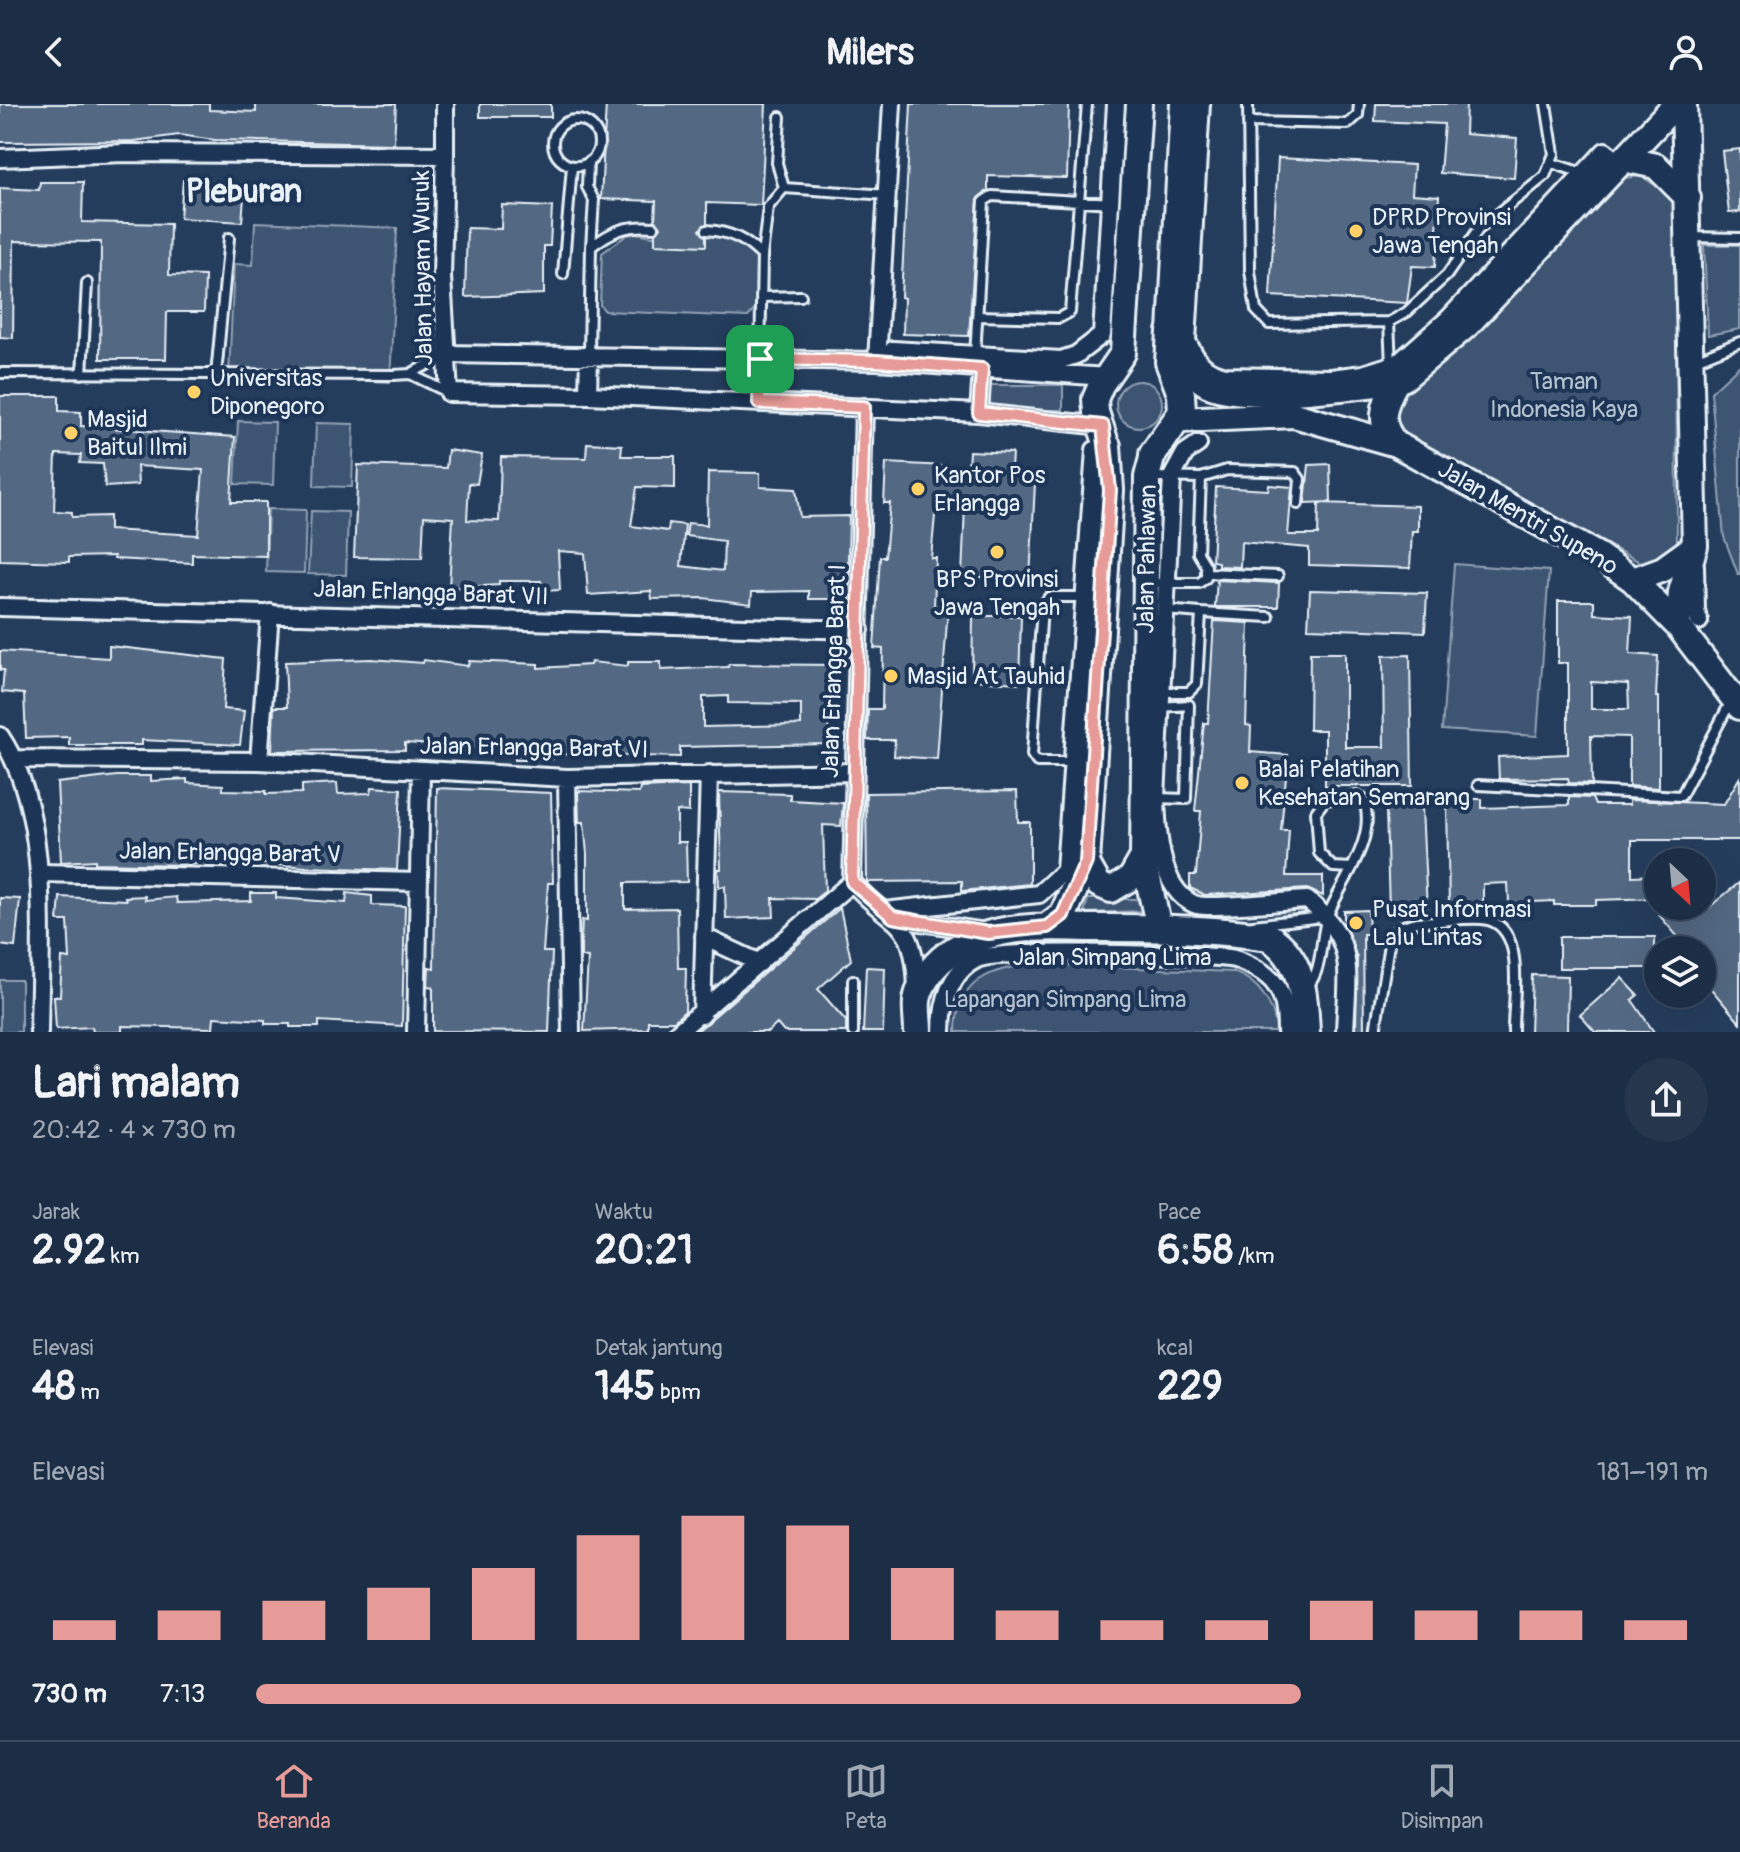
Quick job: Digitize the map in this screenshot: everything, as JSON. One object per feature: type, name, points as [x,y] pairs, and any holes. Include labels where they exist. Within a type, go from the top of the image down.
[{"type":"main road","name":"Jalan Pahlawan","points":[[1047,927],[1063,915],[1086,862],[1083,762],[1093,597],[1110,490],[1105,436],[1095,407],[1097,393],[1123,353],[1123,204],[1139,104]]},
{"type":"main road","points":[[1179,420],[1182,403],[1169,362],[1183,104]]},
{"type":"main road","points":[[1171,332],[1188,368],[1210,386],[1231,391],[1270,392],[1412,372],[1468,324],[1608,169],[1676,104]]},
{"type":"main road","points":[[1684,104],[1691,237],[1695,546],[1681,592],[1689,624]]},
{"type":"main road","points":[[1608,169],[1656,166],[1688,200]]},
{"type":"main road","points":[[1394,373],[1382,415],[1387,434],[1396,444]]},
{"type":"main road","name":"Jalan Mentri Supeno","points":[[1179,420],[1294,415],[1396,444],[1585,548],[1633,580],[1689,624],[1739,706]]},
{"type":"main road","name":"Jalan Pahlawan","points":[[1159,928],[1143,857],[1150,798],[1153,700],[1155,583],[1150,466],[1179,420]]},
{"type":"main road","points":[[1633,580],[1663,569],[1695,546]]},
{"type":"main road","points":[[1086,862],[1099,885],[1111,890],[1131,878],[1143,857]]},
{"type":"main road","name":"Jalan Simpang Lima","points":[[917,999],[927,976],[939,962],[962,944],[988,933],[1047,927],[1159,928],[1240,933],[1269,937],[1284,946],[1304,990],[1306,1032]]},
{"type":"main road","points":[[917,999],[918,1032]]},
{"type":"street","points":[[445,104],[445,155]]},
{"type":"street","points":[[885,362],[892,104]]},
{"type":"street","name":"Jalan Pahlawan","points":[[977,364],[1061,360],[1076,355],[1102,335],[1123,204],[1116,104]]},
{"type":"street","points":[[1201,104],[1187,341],[1196,359],[1209,373],[1217,375],[1289,379],[1394,373]]},
{"type":"street","name":"Jalan Hayam Wuruk","points":[[0,158],[125,153],[445,155],[442,277],[449,393]]},
{"type":"street","points":[[448,354],[589,354],[977,364],[1106,377]]},
{"type":"street","points":[[588,395],[589,354]]},
{"type":"street","points":[[759,403],[760,359]]},
{"type":"street","points":[[1689,624],[1696,611],[1692,362]]},
{"type":"street","points":[[977,364],[979,413]]},
{"type":"street","points":[[449,393],[588,395],[979,413],[1105,436]]},
{"type":"street","name":"Jalan Erlangga Barat I","points":[[852,882],[864,407]]},
{"type":"street","name":"Jalan Pahlawan","points":[[1155,583],[1172,477],[1185,453],[1198,444]]},
{"type":"street","name":"Jalan Erlangga Barat VII","points":[[0,607],[860,630]]},
{"type":"street","points":[[259,761],[270,613]]},
{"type":"street","points":[[0,736],[15,759],[41,873],[39,1032]]},
{"type":"street","name":"Jalan Erlangga Barat VI","points":[[15,759],[259,761],[567,778],[855,772]]},
{"type":"street","name":"Jalan Pahlawan","points":[[888,914],[1039,894],[1065,870],[1083,762]]},
{"type":"street","points":[[416,1032],[421,770]]},
{"type":"street","points":[[702,1015],[709,774]]},
{"type":"street","points":[[567,778],[571,1032]]},
{"type":"street","name":"Jalan Pahlawan","points":[[1150,798],[1157,847],[1180,895],[1197,906],[1307,900],[1327,916]]},
{"type":"street","name":"Jalan Erlangga Barat V","points":[[41,873],[419,882]]},
{"type":"street","points":[[678,1032],[702,1015],[852,882],[906,930],[917,999]]},
{"type":"street","points":[[888,914],[988,933]]},
{"type":"street","points":[[1327,916],[1344,943],[1345,1032]]},
{"type":"street","points":[[704,937],[760,963]]},
{"type":"street","name":"Jalan Simpang Lima","points":[[942,1032],[942,1005],[957,976],[977,959],[1017,955],[1233,958],[1268,976],[1276,987],[1283,997],[1286,1032]]},
{"type":"lane","points":[[978,316],[1066,316],[1071,307],[1087,104]]},
{"type":"lane","points":[[1248,104],[1250,271],[1256,310],[1269,324],[1389,322],[1433,290],[1478,230],[1545,176],[1554,154],[1547,105]]},
{"type":"lane","points":[[1248,122],[1348,124],[1358,115],[1359,104]]},
{"type":"lane","points":[[780,117],[777,163],[784,188]]},
{"type":"lane","points":[[588,163],[572,166],[559,159],[553,145],[557,131],[568,122],[583,121],[595,130],[597,151],[588,163],[587,187],[594,200],[589,354]]},
{"type":"lane","points":[[1552,163],[1608,169]]},
{"type":"lane","points":[[563,274],[572,166]]},
{"type":"lane","points":[[784,188],[888,195]]},
{"type":"lane","points":[[760,359],[762,256],[768,207],[784,188]]},
{"type":"lane","points":[[977,364],[984,201],[992,196],[1123,204]]},
{"type":"lane","points":[[591,247],[609,232],[632,225],[654,227]]},
{"type":"lane","points":[[707,230],[742,239],[762,256]]},
{"type":"lane","points":[[1691,237],[1740,238]]},
{"type":"lane","points":[[216,375],[229,238]]},
{"type":"lane","points":[[82,374],[87,283]]},
{"type":"lane","points":[[761,297],[801,296]]},
{"type":"lane","points":[[1389,322],[1394,373]]},
{"type":"lane","points":[[1692,362],[1740,342]]},
{"type":"lane","points":[[410,374],[448,354]]},
{"type":"lane","points":[[0,373],[410,374],[449,393]]},
{"type":"lane","points":[[1150,466],[1172,477],[1201,478],[1227,470],[1295,472],[1300,479],[1298,504]]},
{"type":"lane","points":[[1201,478],[1198,553],[1206,573]]},
{"type":"lane","points":[[1155,583],[1199,583],[1206,573]]},
{"type":"lane","points":[[1206,573],[1278,576]]},
{"type":"lane","points":[[1083,762],[1037,762],[1032,755],[1044,599],[1093,597]]},
{"type":"lane","points":[[1154,609],[1269,617]]},
{"type":"lane","points":[[1153,700],[1189,692],[1197,684],[1201,613]]},
{"type":"lane","points":[[1150,798],[1186,799],[1189,705],[1153,700]]},
{"type":"lane","points":[[1478,785],[1681,796],[1729,703],[1739,706]]},
{"type":"lane","points":[[1304,990],[1316,977],[1327,916],[1352,868],[1363,839],[1365,804],[1357,796],[1325,800],[1316,812],[1319,853],[1333,867],[1352,868]]},
{"type":"lane","points":[[1240,933],[1248,926],[1267,921],[1327,916]]},
{"type":"lane","points":[[1375,1032],[1390,938],[1398,927],[1416,921],[1484,919],[1498,924],[1515,953],[1513,1032]]},
{"type":"lane","points":[[853,980],[853,1032]]},
{"type":"green space","name":"Taman Indonesia Kaya","points":[[1641,176],[1676,199],[1677,582],[1409,438],[1395,418],[1397,405],[1406,392],[1624,178]]},
{"type":"green space","points":[[255,222],[397,228],[390,382],[229,375],[234,264],[253,265]]},
{"type":"green space","points":[[635,233],[706,245],[706,236],[729,239],[746,248],[758,259],[755,309],[748,317],[605,311],[600,305],[602,253],[627,235]]},
{"type":"green space","points":[[1704,245],[1740,245],[1740,329],[1708,335]]},
{"type":"green space","points":[[1740,365],[1738,574],[1724,537],[1711,392]]},
{"type":"green space","points":[[1139,381],[1155,388],[1162,404],[1155,420],[1139,427],[1123,420],[1116,404],[1123,388]]},
{"type":"green space","points":[[990,385],[1063,385],[1063,410],[990,410]]},
{"type":"green space","points":[[238,421],[275,422],[273,485],[235,484]]},
{"type":"green space","points":[[316,423],[354,424],[352,487],[314,486]]},
{"type":"green space","points":[[268,509],[306,510],[304,573],[266,572]]},
{"type":"green space","points":[[311,511],[348,512],[346,575],[308,574]]},
{"type":"green space","points":[[1454,564],[1549,571],[1537,736],[1442,730]]},
{"type":"green space","points":[[1088,899],[1137,899],[1143,911],[1084,913]]},
{"type":"green space","name":"Lapangan Simpang Lima","points":[[1037,964],[1233,972],[1250,981],[1264,995],[1273,1013],[1276,1032],[956,1032],[962,1000],[979,980],[1005,969]]},
{"type":"green space","points":[[0,980],[21,980],[21,1032],[0,1032]]},
{"type":"building","points":[[0,104],[209,104],[209,110],[256,112],[256,104],[396,104],[394,144],[215,140],[179,135],[134,141],[0,142]]},
{"type":"building","points":[[480,104],[551,104],[551,117],[480,117]]},
{"type":"building","points":[[606,104],[766,104],[761,205],[707,203],[707,223],[700,230],[706,237],[706,246],[655,244],[655,234],[661,227],[655,220],[656,201],[601,199]]},
{"type":"building","points":[[911,104],[1069,104],[1067,178],[988,176],[988,190],[978,198],[969,336],[903,334],[904,298],[901,297]]},
{"type":"building","points":[[1376,104],[1466,104],[1465,134],[1517,138],[1514,178],[1440,173],[1444,124],[1375,121]]},
{"type":"building","points":[[1740,149],[1740,212],[1729,213],[1722,151]]},
{"type":"building","name":"DPRD Provinsi Jawa Tengah","points":[[1278,158],[1414,165],[1412,194],[1439,196],[1435,267],[1412,266],[1407,303],[1270,296]]},
{"type":"building","points":[[183,180],[245,184],[242,222],[180,218]]},
{"type":"building","points":[[40,182],[83,182],[82,222],[170,224],[169,275],[205,276],[204,312],[167,312],[166,359],[100,359],[101,242],[14,241],[13,338],[0,337],[0,188],[39,190]]},
{"type":"building","points":[[502,205],[552,207],[550,246],[544,246],[544,294],[465,297],[467,228],[501,229]]},
{"type":"building","points":[[0,396],[59,396],[59,411],[81,412],[81,426],[235,437],[231,502],[266,502],[266,556],[192,554],[192,563],[114,559],[114,556],[69,557],[69,562],[0,560]],"holes":[[[56,454],[81,455],[80,463],[103,464],[105,487],[138,485],[137,466],[203,470],[198,535],[109,530],[109,516],[72,517],[72,512],[54,511]]]},
{"type":"building","points":[[587,443],[622,445],[621,456],[675,456],[675,488],[637,487],[631,526],[668,531],[669,523],[685,525],[681,566],[723,571],[724,541],[686,536],[688,523],[707,525],[708,472],[760,473],[760,487],[796,489],[800,517],[849,516],[847,599],[809,599],[809,591],[752,592],[751,604],[703,598],[652,599],[651,591],[588,595],[585,553],[558,551],[560,590],[542,591],[541,581],[499,581],[499,585],[449,588],[453,518],[424,516],[422,558],[354,557],[358,465],[446,468],[448,450],[482,455],[477,484],[469,483],[467,520],[499,521],[501,457],[586,458]]},
{"type":"building","points":[[969,451],[1012,453],[1011,469],[1022,483],[1035,484],[1030,579],[962,576],[965,506],[936,505],[931,558],[936,558],[934,606],[948,607],[937,759],[894,756],[895,740],[867,740],[868,709],[882,709],[883,649],[874,648],[880,557],[885,557],[890,503],[884,503],[886,463],[968,467]]},
{"type":"building","points":[[1330,464],[1331,502],[1305,503],[1309,465]]},
{"type":"building","points":[[1269,485],[1292,487],[1288,535],[1318,535],[1319,503],[1418,506],[1418,531],[1412,531],[1410,568],[1309,565],[1309,548],[1241,542],[1240,567],[1218,566],[1218,562],[1212,561],[1216,487],[1268,490]]},
{"type":"building","points":[[1217,580],[1279,583],[1278,607],[1215,607]]},
{"type":"building","points":[[1310,590],[1427,593],[1425,632],[1308,628]]},
{"type":"building","points":[[1558,601],[1594,601],[1594,614],[1632,616],[1630,654],[1658,656],[1659,788],[1629,786],[1629,737],[1591,736],[1592,784],[1569,783],[1568,778],[1499,779],[1498,757],[1568,754],[1568,663],[1558,663]],"holes":[[[1591,682],[1628,684],[1629,709],[1591,709]]]},
{"type":"building","points":[[973,616],[1021,616],[1019,683],[972,680]]},
{"type":"building","points":[[1214,621],[1249,623],[1246,725],[1251,726],[1250,752],[1288,755],[1281,830],[1289,830],[1286,876],[1323,876],[1323,896],[1307,889],[1205,895],[1190,888],[1190,875],[1196,875],[1201,811],[1195,811],[1204,723],[1208,723]]},
{"type":"building","points":[[109,646],[226,659],[223,709],[244,711],[240,745],[142,740],[142,745],[69,745],[69,737],[26,738],[24,694],[2,692],[4,670],[0,670],[0,651],[109,658]]},
{"type":"building","points":[[1310,653],[1345,653],[1345,747],[1384,747],[1383,656],[1410,655],[1412,786],[1325,786],[1325,730],[1309,730]]},
{"type":"building","points":[[371,659],[423,663],[424,660],[468,666],[469,661],[538,664],[538,668],[590,665],[591,662],[628,666],[628,662],[661,662],[661,670],[728,667],[729,664],[837,665],[836,705],[829,704],[828,744],[680,747],[680,757],[553,754],[553,759],[549,760],[515,760],[515,754],[482,753],[482,748],[405,743],[405,750],[272,751],[274,707],[287,707],[285,662]],"holes":[[[728,696],[728,703],[801,704],[801,725],[703,727],[703,697]]]},
{"type":"building","points":[[117,776],[151,776],[151,781],[187,779],[187,783],[223,785],[223,790],[266,791],[266,794],[302,793],[302,785],[337,783],[338,794],[371,793],[372,787],[401,789],[397,870],[232,862],[232,859],[187,865],[95,863],[95,860],[61,862],[57,783]]},
{"type":"building","points":[[1740,777],[1740,840],[1632,840],[1632,876],[1644,876],[1644,898],[1596,900],[1596,905],[1554,905],[1554,901],[1509,903],[1508,883],[1483,884],[1483,905],[1449,906],[1447,806],[1468,805],[1468,799],[1482,799],[1482,808],[1569,805],[1569,797],[1592,798],[1595,805],[1629,805],[1629,800],[1724,804]]},
{"type":"building","points":[[689,786],[689,812],[677,811],[677,842],[686,842],[687,882],[625,883],[625,909],[677,908],[678,968],[686,968],[685,1011],[674,1021],[648,1021],[648,1029],[584,1031],[588,958],[581,957],[581,942],[582,920],[587,921],[587,854],[584,822],[579,822],[578,791],[639,793],[640,788]]},
{"type":"building","points":[[437,788],[551,793],[553,883],[548,883],[543,952],[552,952],[549,1032],[433,1031],[433,987],[428,986],[429,967],[434,968]]},
{"type":"building","points":[[1017,791],[1018,822],[1030,822],[1030,884],[962,891],[962,881],[867,882],[866,793]]},
{"type":"building","points":[[719,792],[790,794],[790,800],[843,803],[841,826],[823,825],[825,891],[815,899],[773,898],[774,917],[726,919],[725,886],[719,887],[718,869],[721,869]]},
{"type":"building","points":[[1422,808],[1427,910],[1389,910],[1386,810]]},
{"type":"building","points":[[1740,882],[1740,1023],[1716,995],[1716,936],[1677,936],[1663,920],[1716,920],[1716,902]]},
{"type":"building","points":[[251,893],[276,893],[276,898],[346,903],[347,893],[372,896],[372,905],[405,906],[402,1026],[319,1021],[319,1027],[290,1027],[290,1024],[265,1024],[265,1020],[214,1017],[213,1028],[122,1026],[122,1032],[93,1032],[92,1027],[56,1029],[54,996],[60,996],[62,958],[70,959],[68,921],[58,921],[60,897],[126,900],[125,897],[145,896],[145,900],[176,897],[177,903],[251,901]]},
{"type":"building","points":[[0,898],[20,899],[15,947],[0,945]]},
{"type":"building","points":[[840,908],[851,960],[818,989],[846,1021],[846,1032],[784,1032],[777,1024],[768,1032],[696,1032]]},
{"type":"building","points":[[1368,910],[1369,934],[1363,934],[1364,1032],[1356,1032],[1357,958],[1344,923],[1344,911]]},
{"type":"building","points":[[1559,937],[1644,937],[1644,968],[1559,968]]},
{"type":"building","points":[[866,967],[885,968],[883,1032],[863,1032]]},
{"type":"building","points":[[1532,975],[1568,976],[1567,1032],[1530,1032]]},
{"type":"building","points":[[1622,978],[1638,995],[1632,1000],[1654,1032],[1595,1032],[1580,1015]]},
{"type":"place","name":"DPRD Provinsi Jawa Tengah","points":[[1356,231]]},
{"type":"place","name":"Universitas Diponegoro","points":[[194,392]]},
{"type":"place","name":"Masjid Baitul Ilmi","points":[[71,433]]},
{"type":"place","name":"Kantor Pos Erlangga","points":[[918,489]]},
{"type":"place","name":"BPS Provinsi Jawa Tengah","points":[[997,552]]},
{"type":"place","name":"Masjid At Tauhid","points":[[891,676]]},
{"type":"place","name":"Balai Pelatihan Kesehatan Semarang","points":[[1242,783]]},
{"type":"place","name":"Pusat Informasi Lalu Lintas","points":[[1356,923]]},
{"type":"district","name":"Pleburan","points":[[244,192]]},
{"type":"route","points":[[760,359],[877,361],[982,369],[979,413],[1103,426],[1110,490],[1086,862],[1078,887],[1063,915],[1047,927],[988,933],[893,917],[852,882],[864,407],[759,403],[760,359]]}]
